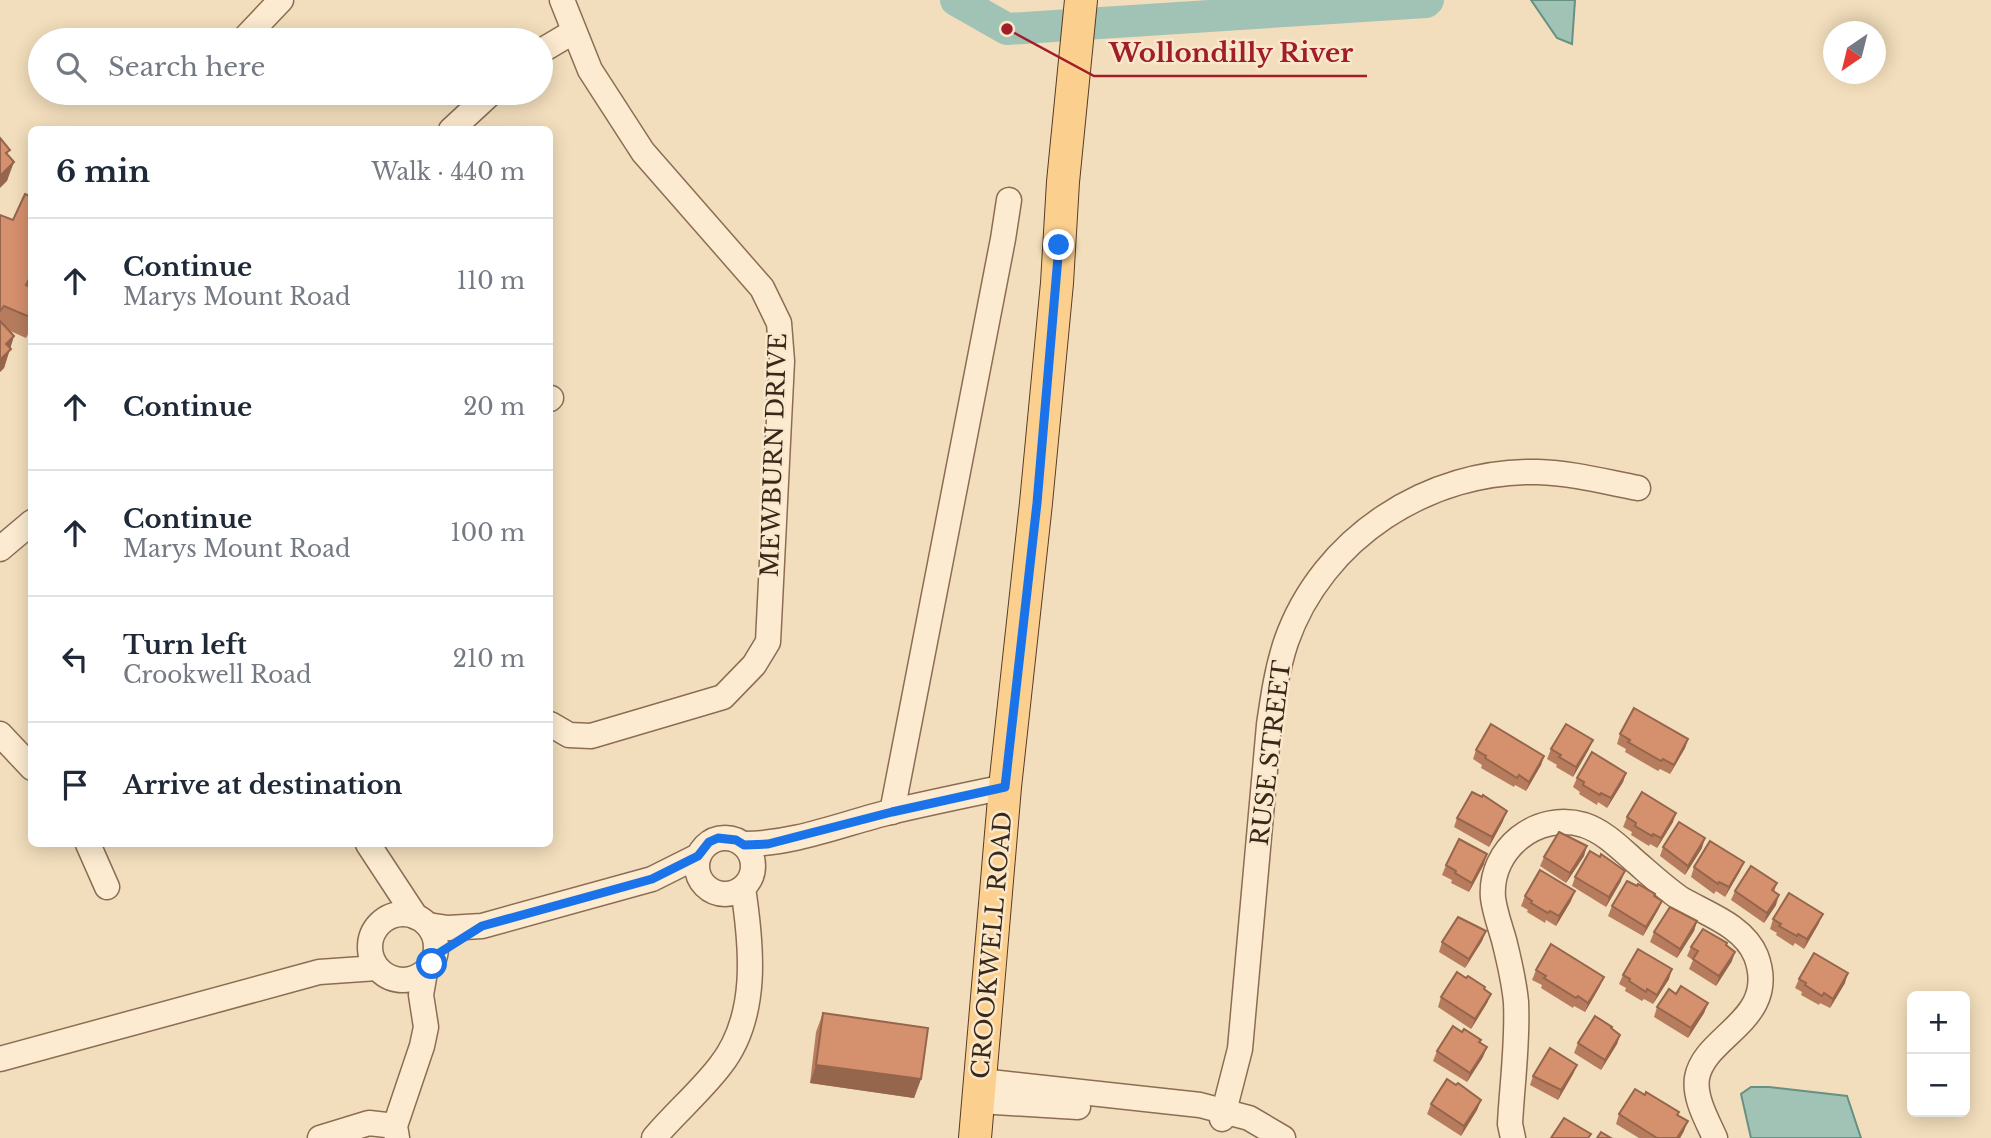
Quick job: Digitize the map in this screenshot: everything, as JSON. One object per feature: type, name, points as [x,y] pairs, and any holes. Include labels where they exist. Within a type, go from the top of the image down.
[{"type":"main road","name":"CROOKWELL ROAD","points":[[975,1138],[1005,787],[1037,503],[1056,296],[1063,181],[1082,0]]},
{"type":"street","points":[[254,28],[281,0]]},
{"type":"street","name":"MEWBURN DRIVE","points":[[553,726],[569,735],[591,736],[723,697],[754,665],[768,642],[782,361],[779,323],[762,288],[643,152],[590,71],[562,0]]},
{"type":"street","points":[[553,44],[573,32]]},
{"type":"street","points":[[455,126],[478,105]]},
{"type":"street","points":[[892,812],[1009,200]]},
{"type":"street","name":"RUSE STREET","points":[[1223,1114],[1240,1049],[1269,725],[1276,677],[1286,641],[1303,604],[1327,568],[1359,535],[1399,506],[1444,487],[1488,475],[1538,472],[1639,488]]},
{"type":"street","points":[[0,549],[28,525]]},
{"type":"street","points":[[0,734],[28,764]]},
{"type":"street","points":[[744,845],[788,840],[892,812],[1005,787]]},
{"type":"street","points":[[1513,1138],[1510,1124],[1516,1038],[1515,988],[1496,912],[1494,881],[1497,867],[1505,853],[1526,832],[1546,824],[1570,822],[1597,831],[1669,890],[1733,928],[1750,945],[1756,957],[1759,981],[1753,1007],[1707,1058],[1697,1076],[1698,1098],[1715,1138]]},
{"type":"street","points":[[0,1059],[319,972],[355,953],[376,931],[398,914],[448,928],[482,926],[652,879],[698,856],[709,842],[718,838],[736,840],[744,845],[752,857],[748,880],[747,1008],[738,1039],[721,1065],[654,1138]]},
{"type":"street","points":[[652,879],[729,895],[788,840]]},
{"type":"street","points":[[89,847],[107,887]]},
{"type":"street","points":[[369,847],[383,902],[370,950],[408,1011],[412,1033],[413,1071]]},
{"type":"street","points":[[320,1138],[369,1123],[396,1132],[426,1027],[421,995],[430,963],[434,934],[370,847]]},
{"type":"street","points":[[698,856],[697,872],[734,915],[749,940]]},
{"type":"street","points":[[319,972],[386,974],[406,981],[482,926]]},
{"type":"street","points":[[980,1091],[1198,1115],[1223,1114],[1249,1118],[1283,1138]]},
{"type":"street","points":[[1223,1114],[1270,1138]]},
{"type":"shaded area","points":[[1531,0],[1575,0],[1572,44],[1557,38]]},
{"type":"shaded area","points":[[1751,1087],[1847,1096],[1861,1138],[1751,1138],[1741,1094]]},
{"type":"building","points":[[0,138],[10,150],[6,153],[14,162],[0,176]]},
{"type":"building","points":[[25,194],[28,195],[28,316],[4,306],[0,311],[0,215],[13,220]]},
{"type":"building","points":[[0,321],[14,336],[6,344],[11,349],[0,360]]},
{"type":"building","points":[[1634,708],[1688,739],[1674,765],[1663,759],[1661,761],[1628,742],[1630,740],[1620,734]]},
{"type":"building","points":[[1491,724],[1544,756],[1529,782],[1519,775],[1517,778],[1476,750]]},
{"type":"building","points":[[1566,724],[1593,740],[1576,767],[1551,749]]},
{"type":"building","points":[[1592,752],[1626,773],[1611,798],[1583,785],[1584,782],[1577,778]]},
{"type":"building","points":[[1472,792],[1482,797],[1483,795],[1507,811],[1492,837],[1457,818]]},
{"type":"building","points":[[1642,792],[1676,813],[1661,838],[1635,826],[1636,823],[1627,817]]},
{"type":"building","points":[[1679,822],[1705,838],[1688,866],[1663,847]]},
{"type":"building","points":[[1559,832],[1587,846],[1570,873],[1544,857]]},
{"type":"building","points":[[1459,839],[1487,854],[1472,883],[1446,865]]},
{"type":"building","points":[[1710,841],[1744,862],[1729,887],[1719,882],[1718,884],[1694,867]]},
{"type":"building","points":[[1590,851],[1600,857],[1601,854],[1625,871],[1609,897],[1575,877]]},
{"type":"building","points":[[1751,866],[1777,883],[1772,890],[1779,895],[1767,913],[1735,891]]},
{"type":"building","points":[[1540,870],[1575,891],[1559,916],[1531,903],[1525,896]]},
{"type":"building","points":[[1627,881],[1637,886],[1638,884],[1662,901],[1646,927],[1612,906]]},
{"type":"building","points":[[1789,893],[1823,914],[1807,939],[1779,926],[1781,924],[1773,919]]},
{"type":"building","points":[[1670,907],[1697,921],[1680,949],[1654,932]]},
{"type":"building","points":[[1458,917],[1486,931],[1469,959],[1442,942]]},
{"type":"building","points":[[1703,929],[1727,943],[1735,952],[1719,976],[1693,959],[1698,951],[1691,947]]},
{"type":"building","points":[[1551,944],[1604,977],[1588,1003],[1544,978],[1546,976],[1536,970]]},
{"type":"building","points":[[1638,949],[1672,969],[1657,995],[1647,989],[1646,992],[1623,975]]},
{"type":"building","points":[[1814,953],[1848,973],[1833,999],[1824,993],[1822,996],[1799,979]]},
{"type":"building","points":[[1457,972],[1485,987],[1491,994],[1475,1019],[1441,997]]},
{"type":"building","points":[[1681,986],[1708,1003],[1691,1028],[1657,1007],[1669,989],[1676,994]]},
{"type":"building","points":[[823,1013],[928,1028],[921,1079],[816,1065]]},
{"type":"building","points":[[1595,1016],[1620,1035],[1605,1060],[1578,1043]]},
{"type":"building","points":[[1453,1026],[1462,1032],[1464,1029],[1487,1047],[1470,1073],[1437,1051]]},
{"type":"building","points":[[1550,1048],[1577,1065],[1561,1090],[1533,1076]]},
{"type":"building","points":[[1447,1079],[1456,1085],[1458,1083],[1481,1100],[1464,1126],[1431,1104]]},
{"type":"building","points":[[1635,1089],[1645,1095],[1646,1092],[1679,1112],[1677,1115],[1688,1121],[1677,1138],[1657,1138],[1619,1114]]},
{"type":"building","points":[[1564,1118],[1591,1134],[1588,1138],[1551,1138]]},
{"type":"building","points":[[1601,1132],[1611,1138],[1597,1138]]},
{"type":"waterway","points":[[956,0],[1007,29],[1428,0]]},
{"type":"place","name":"Wollondilly River","points":[[1007,29]]},
{"type":"route","points":[[432,964],[436,955],[482,926],[652,879],[698,856],[709,842],[718,838],[736,840],[744,845],[768,844],[892,812],[1005,787],[1037,503],[1059,245]]}]
